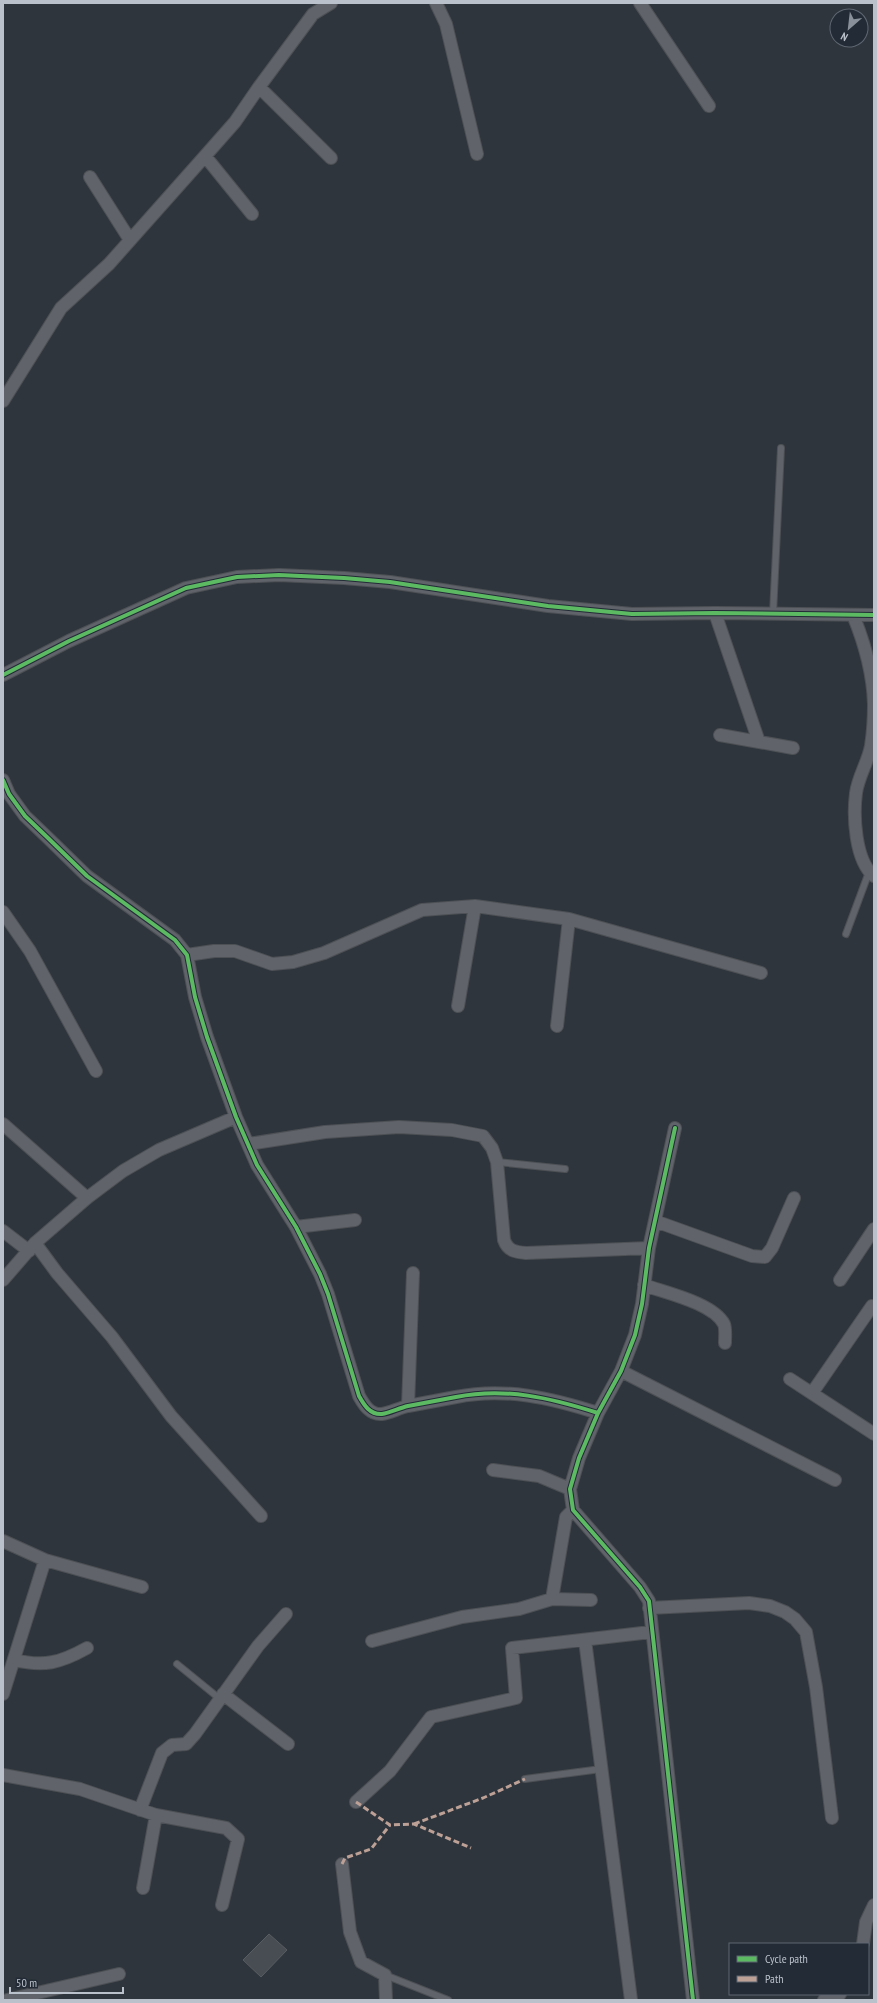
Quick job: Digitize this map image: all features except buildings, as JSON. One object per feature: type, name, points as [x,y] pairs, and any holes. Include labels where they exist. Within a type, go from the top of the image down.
[{"type":"street","points":[[3,401],[61,308],[109,264],[206,156],[235,122],[313,14],[331,3]]},
{"type":"street","points":[[436,3],[446,24],[477,154]]},
{"type":"street","points":[[640,3],[709,106]]},
{"type":"street","points":[[259,87],[331,158]]},
{"type":"street","points":[[206,156],[252,214]]},
{"type":"street","points":[[90,176],[130,240]]},
{"type":"street","points":[[3,675],[69,641],[186,588],[237,577],[279,575],[390,582],[548,606],[632,614],[715,612],[853,616],[874,615]]},
{"type":"street","points":[[715,612],[759,742]]},
{"type":"street","points":[[853,616],[865,645],[871,673],[874,704],[871,747],[856,792],[859,848],[862,862],[872,874]]},
{"type":"street","points":[[720,735],[794,748]]},
{"type":"street","points":[[3,780],[9,794],[25,816],[87,876],[175,940],[187,955],[195,997],[207,1037],[236,1117],[257,1165],[296,1227],[328,1294],[360,1396],[366,1407],[373,1413],[381,1414],[408,1406],[492,1392],[545,1398],[598,1413]]},
{"type":"street","points":[[187,955],[214,951],[235,951],[272,964],[293,962],[324,953],[422,910],[474,906],[569,919],[761,973]]},
{"type":"street","points":[[458,1006],[474,906]]},
{"type":"street","points":[[3,912],[30,951],[96,1071]]},
{"type":"street","points":[[557,1026],[569,919]]},
{"type":"street","points":[[3,1280],[32,1247],[87,1198],[122,1171],[159,1150],[236,1117]]},
{"type":"street","points":[[3,1124],[87,1198]]},
{"type":"street","points":[[249,1144],[325,1132],[399,1127],[452,1130],[483,1136],[492,1148],[497,1162],[504,1240],[506,1247],[513,1252],[526,1253],[649,1248]]},
{"type":"street","points":[[675,1128],[649,1248],[635,1335],[621,1371],[598,1413],[578,1458],[570,1489],[573,1510],[640,1587],[648,1601],[693,2000]]},
{"type":"street","points":[[655,1221],[752,1256],[765,1256],[772,1248],[794,1198]]},
{"type":"street","points":[[296,1227],[355,1220]]},
{"type":"street","points":[[840,1280],[874,1230]]},
{"type":"street","points":[[3,1231],[32,1247],[57,1273],[112,1337],[171,1416],[261,1516]]},
{"type":"street","points":[[408,1406],[413,1273]]},
{"type":"street","points":[[644,1285],[701,1306],[716,1314],[725,1326],[725,1343]]},
{"type":"street","points":[[812,1393],[872,1306]]},
{"type":"street","points":[[621,1371],[835,1480]]},
{"type":"street","points":[[790,1379],[874,1434]]},
{"type":"street","points":[[493,1470],[539,1476],[570,1489]]},
{"type":"street","points":[[552,1599],[566,1517],[573,1510]]},
{"type":"street","points":[[3,1541],[45,1560],[142,1588]]},
{"type":"street","points":[[3,1694],[45,1560]]},
{"type":"street","points":[[372,1641],[462,1617],[519,1609],[552,1599],[590,1600]]},
{"type":"street","points":[[649,1608],[749,1603],[770,1606],[785,1612],[800,1624],[806,1632],[816,1687],[832,1818]]},
{"type":"street","points":[[140,1810],[162,1753],[172,1745],[186,1744],[195,1734],[258,1646],[286,1614]]},
{"type":"street","points":[[356,1802],[390,1771],[431,1717],[516,1698],[512,1648],[651,1632]]},
{"type":"street","points":[[585,1640],[631,2000]]},
{"type":"street","points":[[14,1660],[46,1664],[66,1659],[87,1648]]},
{"type":"street","points":[[222,1697],[288,1744]]},
{"type":"street","points":[[3,1775],[80,1789],[156,1815],[226,1828],[238,1839],[222,1905]]},
{"type":"street","points":[[143,1888],[156,1815]]},
{"type":"street","points":[[342,1864],[350,1932],[361,1962],[385,1975],[386,2000]]},
{"type":"street","points":[[863,1943],[866,1922],[874,1905]]},
{"type":"street","points":[[7,2000],[119,1974]]},
{"type":"street","points":[[824,2000],[837,1995]]},
{"type":"lane","points":[[773,614],[781,448]]},
{"type":"lane","points":[[846,934],[872,874]]},
{"type":"lane","points":[[497,1162],[566,1169]]},
{"type":"lane","points":[[177,1664],[222,1697]]},
{"type":"lane","points":[[524,1779],[601,1769]]},
{"type":"lane","points":[[385,1975],[448,2000]]},
{"type":"marked path","points":[[414,1824],[483,1798],[525,1779]]},
{"type":"marked path","points":[[356,1802],[390,1825],[414,1824],[471,1848]]},
{"type":"marked path","points":[[342,1864],[345,1858],[371,1849],[390,1825]]},
{"type":"cycle path","points":[[3,675],[69,641],[186,588],[237,577],[279,575],[390,582],[548,606],[632,614],[715,613],[874,615]]},
{"type":"cycle path","points":[[3,780],[9,794],[25,816],[87,876],[175,940],[187,955],[195,997],[207,1037],[236,1117],[257,1165],[296,1227],[320,1274],[328,1294],[359,1396],[368,1409],[374,1413],[382,1414],[408,1406],[474,1394],[492,1393],[545,1399],[598,1413]]},
{"type":"cycle path","points":[[675,1128],[649,1248],[642,1304],[635,1335],[621,1371],[598,1413],[579,1458],[570,1489],[573,1510],[640,1587],[649,1601],[693,2000]]}]
